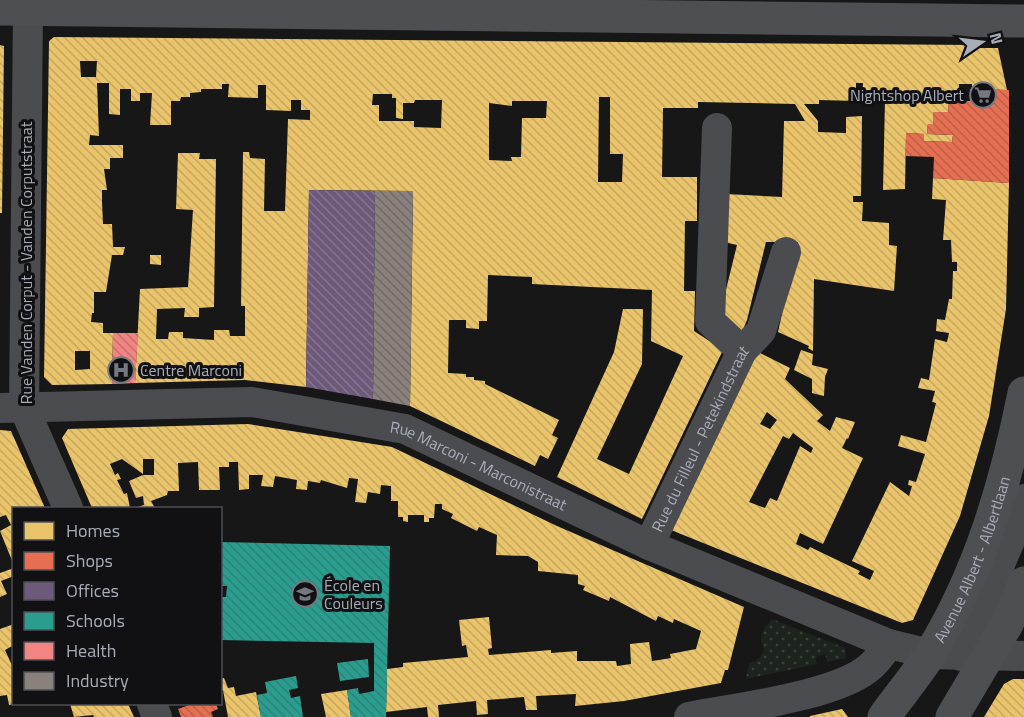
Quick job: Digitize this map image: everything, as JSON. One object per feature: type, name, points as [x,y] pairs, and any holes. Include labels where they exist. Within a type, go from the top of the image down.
[{"type":"main road","points":[[14,9],[776,8],[1024,21]]},
{"type":"main road","name":"Avenue Albert - Albertlaan","points":[[952,717],[960,656],[961,593],[996,512],[1012,456],[1024,393]]},
{"type":"main road","name":"Avenue Albert - Albertlaan","points":[[884,717],[960,656],[1024,583]]},
{"type":"street","name":"Rue Vanden Corput - Vanden Corputstraat","points":[[14,9],[12,408],[67,507]]},
{"type":"street","name":"Rue du Filleul - Petekindstraat","points":[[649,545],[742,351],[710,321],[717,128]]},
{"type":"street","points":[[742,351],[761,331],[786,252]]},
{"type":"street","name":"Rue Marconi - Marconistraat","points":[[12,408],[252,402],[383,423],[405,429],[649,545],[889,644],[960,656],[1024,656]]},
{"type":"street","points":[[960,656],[1017,524],[1024,499]]},
{"type":"street","points":[[689,717],[812,692],[842,682],[870,667],[889,644]]},
{"type":"shaded area","points":[[772,619],[845,648],[846,658],[827,662],[825,654],[816,657],[817,664],[746,679],[749,663],[757,660],[762,654],[764,648],[761,636]]},
{"type":"building: Homes","points":[[54,37],[972,45],[972,48],[998,48],[1007,90],[972,89],[972,84],[959,84],[959,101],[949,101],[948,112],[933,112],[933,124],[928,124],[927,134],[953,135],[952,142],[924,141],[924,134],[906,133],[905,189],[883,190],[885,100],[862,100],[863,83],[856,83],[856,101],[819,100],[819,104],[804,104],[818,121],[818,132],[846,133],[846,117],[862,116],[861,196],[853,196],[853,202],[863,202],[862,221],[889,223],[889,245],[897,246],[894,291],[814,279],[813,351],[808,348],[809,346],[778,332],[798,242],[766,242],[747,320],[739,339],[719,318],[737,245],[724,242],[726,194],[782,197],[784,121],[805,121],[795,104],[698,102],[698,108],[663,108],[662,177],[697,177],[697,221],[685,221],[684,291],[695,291],[694,331],[723,350],[642,519],[557,477],[614,352],[623,309],[643,309],[642,364],[597,459],[629,474],[683,356],[651,341],[652,290],[532,284],[532,277],[488,275],[487,321],[479,321],[479,329],[466,328],[466,320],[449,320],[448,373],[466,374],[466,377],[474,377],[474,380],[485,381],[485,384],[559,420],[552,435],[558,438],[548,459],[540,455],[535,466],[410,406],[413,191],[309,190],[306,387],[245,380],[135,383],[140,289],[188,287],[193,210],[176,209],[178,153],[200,153],[199,159],[216,159],[214,307],[199,308],[199,317],[184,317],[185,308],[157,309],[156,339],[168,339],[169,332],[183,332],[183,338],[214,340],[214,330],[229,330],[230,336],[245,336],[245,306],[241,306],[243,152],[249,152],[250,158],[265,159],[264,211],[285,211],[288,119],[310,120],[310,110],[301,110],[301,100],[291,100],[291,111],[266,110],[266,85],[258,85],[258,98],[228,97],[229,84],[222,84],[222,89],[201,89],[201,92],[190,93],[190,97],[181,97],[180,101],[171,101],[171,125],[150,125],[152,93],[140,93],[140,101],[131,101],[131,89],[120,89],[120,115],[109,114],[109,83],[97,83],[99,136],[90,135],[89,145],[123,145],[123,158],[110,158],[110,169],[104,169],[107,190],[102,190],[102,202],[103,224],[112,224],[113,247],[125,247],[123,255],[112,255],[106,292],[94,292],[94,313],[92,313],[91,322],[103,323],[103,333],[113,333],[112,384],[52,385],[44,377],[49,41]],"holes":[[[80,61],[97,61],[96,77],[81,77]],[[373,94],[392,94],[392,98],[396,98],[396,118],[403,119],[403,103],[414,103],[415,100],[442,100],[441,128],[414,127],[414,121],[379,121],[379,105],[372,105]],[[599,97],[610,97],[610,154],[623,154],[622,182],[598,182]],[[512,101],[547,101],[546,118],[522,118],[521,157],[511,157],[512,161],[489,160],[489,103],[512,106]],[[75,351],[90,351],[90,369],[75,370]]]},
{"type":"building: Homes","points":[[0,45],[4,46],[2,213],[0,213]]},
{"type":"building: Homes","points":[[933,178],[1009,183],[1006,309],[989,416],[960,516],[913,620],[902,623],[671,530],[756,351],[790,368],[785,379],[823,415],[817,421],[830,431],[836,417],[855,422],[842,448],[863,458],[823,544],[800,533],[796,544],[808,550],[810,547],[860,571],[858,574],[870,580],[874,571],[852,561],[890,482],[909,496],[912,486],[908,485],[909,480],[916,482],[925,454],[898,446],[901,435],[926,442],[936,403],[932,402],[935,391],[918,388],[921,378],[929,380],[935,339],[947,342],[949,333],[936,331],[937,319],[945,320],[949,299],[952,299],[953,271],[957,271],[957,262],[952,262],[951,240],[943,240],[946,200],[932,199]],"holes":[[[767,412],[777,420],[770,429],[760,424]],[[793,433],[813,448],[811,453],[800,446],[777,501],[770,498],[765,508],[749,502],[783,436],[789,439]]]},
{"type":"building: Homes","points":[[150,255],[161,255],[161,265],[150,264]]},
{"type":"building: Homes","points":[[801,350],[813,354],[812,365],[828,369],[824,396],[812,393],[812,379],[794,370]]},
{"type":"building: Homes","points":[[248,424],[392,447],[557,526],[744,607],[728,670],[725,670],[721,683],[624,701],[575,706],[576,694],[536,696],[537,710],[526,710],[524,697],[487,700],[488,714],[477,715],[476,701],[438,705],[439,717],[428,717],[427,707],[386,712],[387,669],[403,667],[403,663],[468,657],[466,645],[462,646],[459,620],[489,617],[492,648],[488,649],[489,655],[551,650],[551,653],[577,651],[577,661],[616,661],[617,666],[631,664],[630,644],[649,642],[652,661],[671,658],[670,654],[696,649],[701,631],[674,619],[673,623],[658,616],[656,621],[610,597],[609,601],[583,590],[585,586],[578,584],[578,575],[538,571],[538,562],[528,556],[496,555],[497,535],[479,527],[477,531],[451,518],[453,514],[442,509],[442,504],[435,504],[434,518],[429,518],[429,522],[424,522],[424,515],[408,515],[408,522],[403,521],[403,517],[398,517],[398,501],[391,501],[391,486],[381,485],[380,494],[368,492],[366,503],[355,502],[358,479],[349,478],[347,488],[321,480],[320,483],[308,481],[307,490],[296,489],[297,480],[275,476],[273,487],[261,486],[263,475],[249,475],[249,489],[239,490],[238,462],[229,462],[229,467],[219,467],[220,490],[199,490],[198,462],[178,463],[179,491],[168,491],[167,495],[151,501],[154,507],[137,507],[144,505],[143,496],[136,498],[129,481],[143,475],[154,475],[154,459],[143,459],[143,474],[122,459],[110,464],[115,475],[118,473],[121,479],[117,480],[124,494],[127,493],[130,507],[92,507],[62,438],[68,429]]},
{"type":"building: Homes","points":[[0,430],[11,431],[45,507],[12,507],[12,561],[0,531],[11,525],[6,515],[0,517]]},
{"type":"building: Homes","points":[[12,569],[12,577],[1,581],[7,594],[0,597],[0,573]]},
{"type":"building: Homes","points":[[12,625],[12,646],[5,650],[12,666],[12,704],[9,705],[7,695],[0,696],[0,629]]},
{"type":"building: Homes","points":[[222,678],[224,678],[228,688],[234,687],[236,696],[256,692],[261,717],[228,717],[222,690]]},
{"type":"building: Homes","points":[[1013,679],[1024,679],[1024,717],[984,717],[1004,684]]},
{"type":"building: Homes","points":[[347,690],[351,717],[326,717],[321,694]]},
{"type":"building: Homes","points":[[70,705],[128,705],[134,717],[94,717],[93,715],[74,717]]},
{"type":"building: Homes","points":[[842,709],[848,717],[810,717],[810,716]]},
{"type":"building: Shops","points":[[970,89],[1009,90],[1009,183],[933,178],[934,157],[906,156],[906,133],[924,134],[924,141],[952,142],[953,135],[927,134],[928,124],[933,124],[933,112],[948,112],[949,101],[970,101]]},
{"type":"building: Shops","points":[[189,705],[216,705],[218,709],[211,712],[213,717],[181,717],[178,709]]},
{"type":"building: Offices","points":[[309,190],[375,191],[373,399],[306,387]]},
{"type":"building: Schools","name":"École en Couleurs","points":[[222,542],[390,546],[386,717],[351,717],[347,690],[358,688],[359,694],[374,691],[374,643],[222,640],[222,597],[226,597],[227,586],[222,586]]},
{"type":"building: Schools","points":[[368,659],[369,677],[340,681],[337,663]]},
{"type":"building: Schools","points":[[296,676],[298,688],[289,690],[291,698],[300,696],[303,717],[261,717],[257,695],[267,693],[265,682]]},
{"type":"building: Health","points":[[113,333],[138,333],[135,383],[112,384]]},
{"type":"building: Industry","points":[[375,191],[413,191],[410,406],[373,399]]},
{"type":"place","name":"Nightshop Albert","points":[[983,95]]},
{"type":"place","name":"Centre Marconi","points":[[121,370]]},
{"type":"place","name":"École en Couleurs","points":[[305,594]]}]
